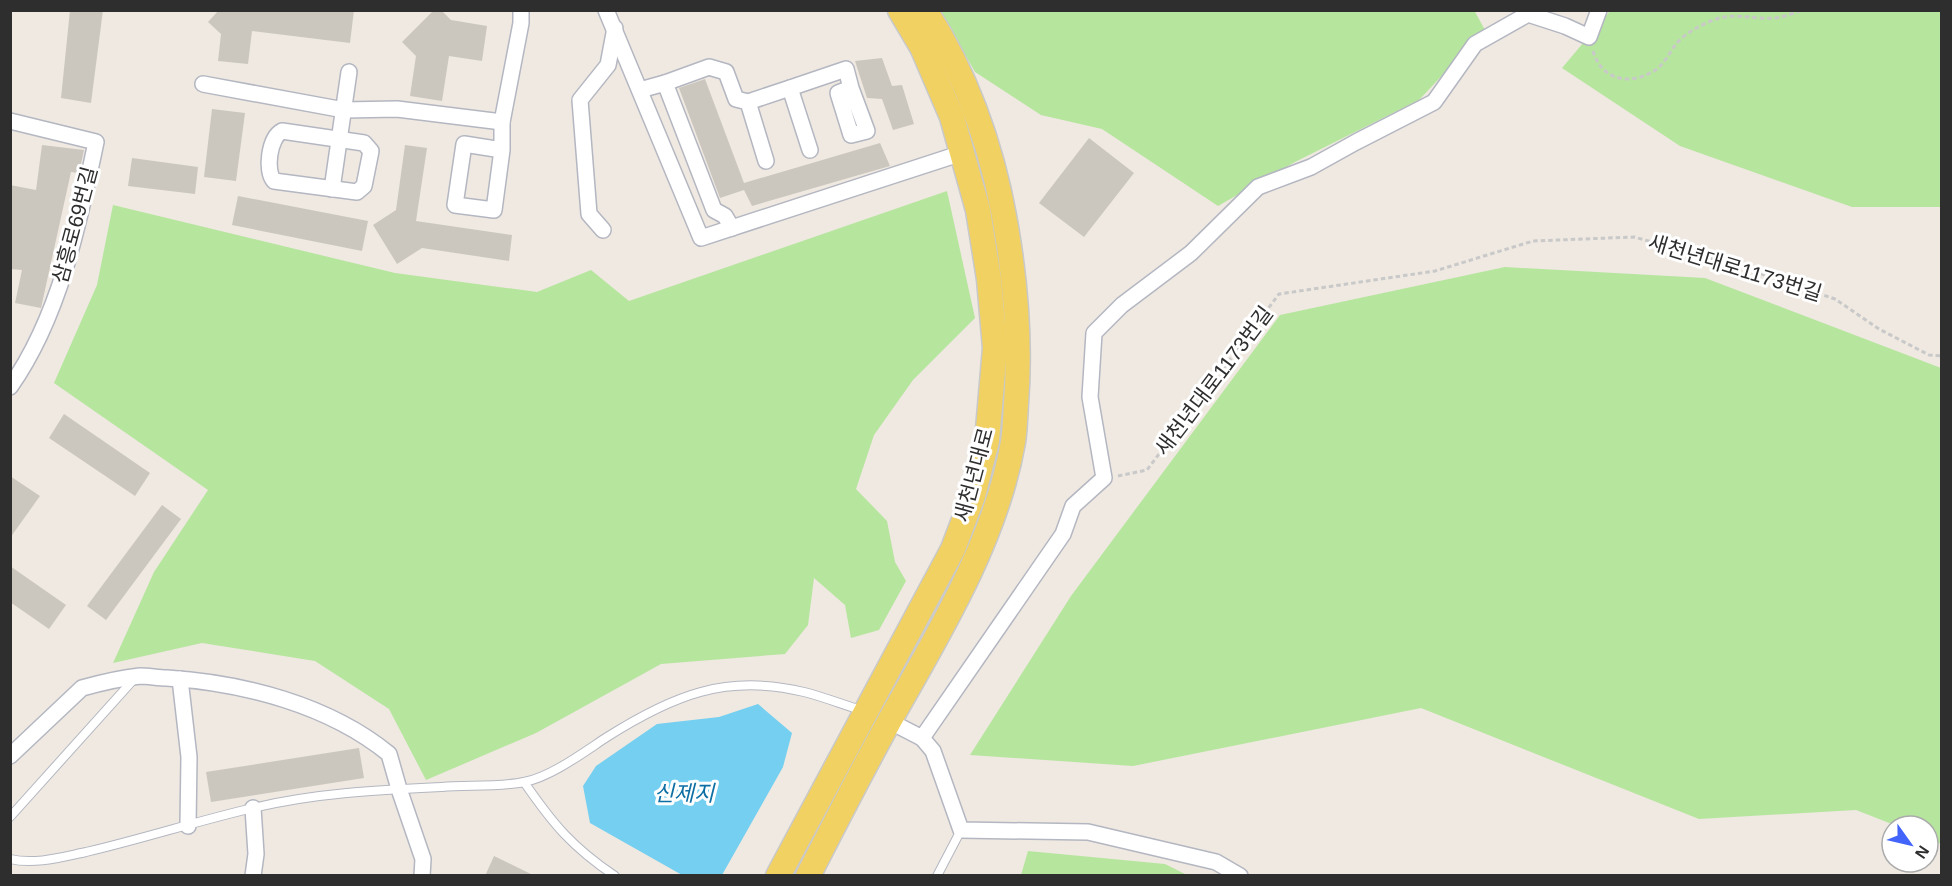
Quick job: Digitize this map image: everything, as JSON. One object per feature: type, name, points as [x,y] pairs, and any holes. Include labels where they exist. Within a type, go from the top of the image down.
[{"type":"main road","name":"새천년대로","points":[[808,876],[837,820],[905,640],[953,549],[973,496],[987,441],[995,348],[990,290],[978,210],[952,117],[940,86],[922,47],[900,10]]},
{"type":"main road","name":"새천년대로","points":[[778,876],[813,809],[877,717],[928,652],[975,559],[999,496],[1013,441],[1019,363],[1015,285],[1004,212],[988,147],[974,104],[939,32],[925,10]]},
{"type":"main road","points":[[905,640],[928,652]]},
{"type":"main road","points":[[813,809],[837,820]]},
{"type":"street","points":[[502,150],[464,144],[455,205],[494,210],[502,150],[502,122],[521,10]]},
{"type":"street","points":[[606,10],[701,238],[962,153]]},
{"type":"street","points":[[922,738],[1063,534],[1073,506],[1104,478],[1090,397],[1094,333],[1122,304],[1191,253],[1257,187],[1311,167],[1434,102],[1475,44],[1528,14],[1565,26],[1589,37],[1599,10]]},
{"type":"street","points":[[603,230],[589,214],[580,100],[608,65],[615,28]]},
{"type":"street","points":[[640,90],[709,67],[726,72],[736,99],[748,102],[846,69],[851,88]]},
{"type":"street","points":[[332,189],[349,72]]},
{"type":"street","points":[[665,83],[714,210],[725,216],[732,228]]},
{"type":"street","points":[[203,84],[344,110],[397,109],[502,122]]},
{"type":"street","points":[[790,88],[810,150]]},
{"type":"street","points":[[748,102],[766,161]]},
{"type":"street","name":"삼흥로69번길","points":[[10,121],[96,142],[79,223],[53,304],[21,371],[10,387]]},
{"type":"street","points":[[282,131],[364,143],[371,151],[362,190],[357,192],[332,189],[274,181],[268,169],[274,138],[282,131]]},
{"type":"street","points":[[10,756],[82,688],[136,677],[202,681],[270,696],[316,711],[356,730],[389,754],[423,859],[422,876]]},
{"type":"street","points":[[180,679],[189,757],[188,826]]},
{"type":"street","points":[[877,717],[922,738],[933,751],[961,830],[1088,832],[1216,862],[1240,876]]},
{"type":"street","points":[[253,808],[256,854],[253,876]]},
{"type":"lane","points":[[10,817],[136,677]]},
{"type":"lane","points":[[10,859],[26,863],[68,856],[253,808],[315,797],[399,789],[524,782],[558,768],[636,719],[705,690],[726,686],[755,685],[787,688],[822,697],[877,717]]},
{"type":"lane","points":[[524,782],[550,820],[572,843],[591,860],[615,876]]},
{"type":"lane","points":[[937,876],[961,830]]},
{"type":"path","points":[[1589,37],[1595,60],[1606,74],[1614,78],[1633,78],[1653,72],[1678,41],[1711,21],[1732,15],[1775,18],[1802,10]]},
{"type":"path","name":"새천년대로1173번길","points":[[1104,478],[1147,470],[1280,294],[1435,272],[1533,240],[1634,237],[1735,265],[1835,299],[1879,329],[1929,355],[1941,356]]},
{"type":"green space","points":[[1474,10],[1485,30],[1419,100],[1295,162],[1218,206],[1102,129],[1041,115],[975,72],[940,11]]},
{"type":"green space","points":[[1610,11],[1941,11],[1941,207],[1852,207],[1680,146],[1562,68]]},
{"type":"green space","points":[[947,191],[975,318],[913,380],[874,435],[856,489],[887,521],[895,562],[906,581],[879,630],[851,638],[845,605],[814,578],[808,625],[785,654],[661,664],[536,733],[426,780],[389,709],[315,661],[202,643],[113,663],[154,572],[208,490],[54,383],[97,285],[113,205],[395,273],[537,292],[591,270],[629,301]]},
{"type":"green space","points":[[1505,267],[1705,278],[1941,368],[1941,844],[1940,814],[1880,814],[1880,819],[1856,810],[1699,819],[1421,708],[1133,766],[970,755],[1071,596],[1280,315]]},
{"type":"green space","points":[[1028,851],[1165,864],[1187,875],[1021,875]]},
{"type":"water","name":"신제지","points":[[758,704],[792,733],[783,767],[722,875],[682,875],[590,823],[583,786],[596,766],[657,724],[719,717]]},
{"type":"building","points":[[70,10],[103,10],[91,103],[61,98]]},
{"type":"building","points":[[219,10],[354,10],[350,43],[252,31],[248,64],[218,61],[221,34],[208,22]]},
{"type":"building","points":[[434,10],[441,10],[451,20],[487,26],[482,61],[449,56],[442,101],[410,96],[416,56],[402,42]]},
{"type":"building","points":[[882,58],[892,86],[902,85],[914,124],[893,130],[882,99],[867,98],[855,61]]},
{"type":"building","points":[[705,79],[744,183],[880,143],[890,166],[752,206],[744,190],[720,198],[679,88]]},
{"type":"building","points":[[212,109],[245,113],[236,181],[204,177]]},
{"type":"building","points":[[1089,138],[1134,173],[1084,237],[1039,203]]},
{"type":"building","points":[[42,145],[84,150],[79,173],[71,172],[41,308],[15,303],[22,270],[10,269],[10,185],[36,190]]},
{"type":"building","points":[[405,145],[427,148],[416,221],[512,235],[509,261],[422,248],[397,264],[373,225],[396,210]]},
{"type":"building","points":[[132,158],[198,167],[195,194],[128,186]]},
{"type":"building","points":[[238,196],[368,221],[362,251],[232,225]]},
{"type":"building","points":[[64,414],[150,473],[135,496],[49,438]]},
{"type":"building","points":[[10,476],[40,496],[10,538]]},
{"type":"building","points":[[162,505],[181,519],[106,620],[87,606]]},
{"type":"building","points":[[10,566],[66,605],[49,629],[10,602]]},
{"type":"building","points":[[359,748],[364,778],[211,802],[206,772]]},
{"type":"building","points":[[494,856],[535,876],[485,876]]}]
